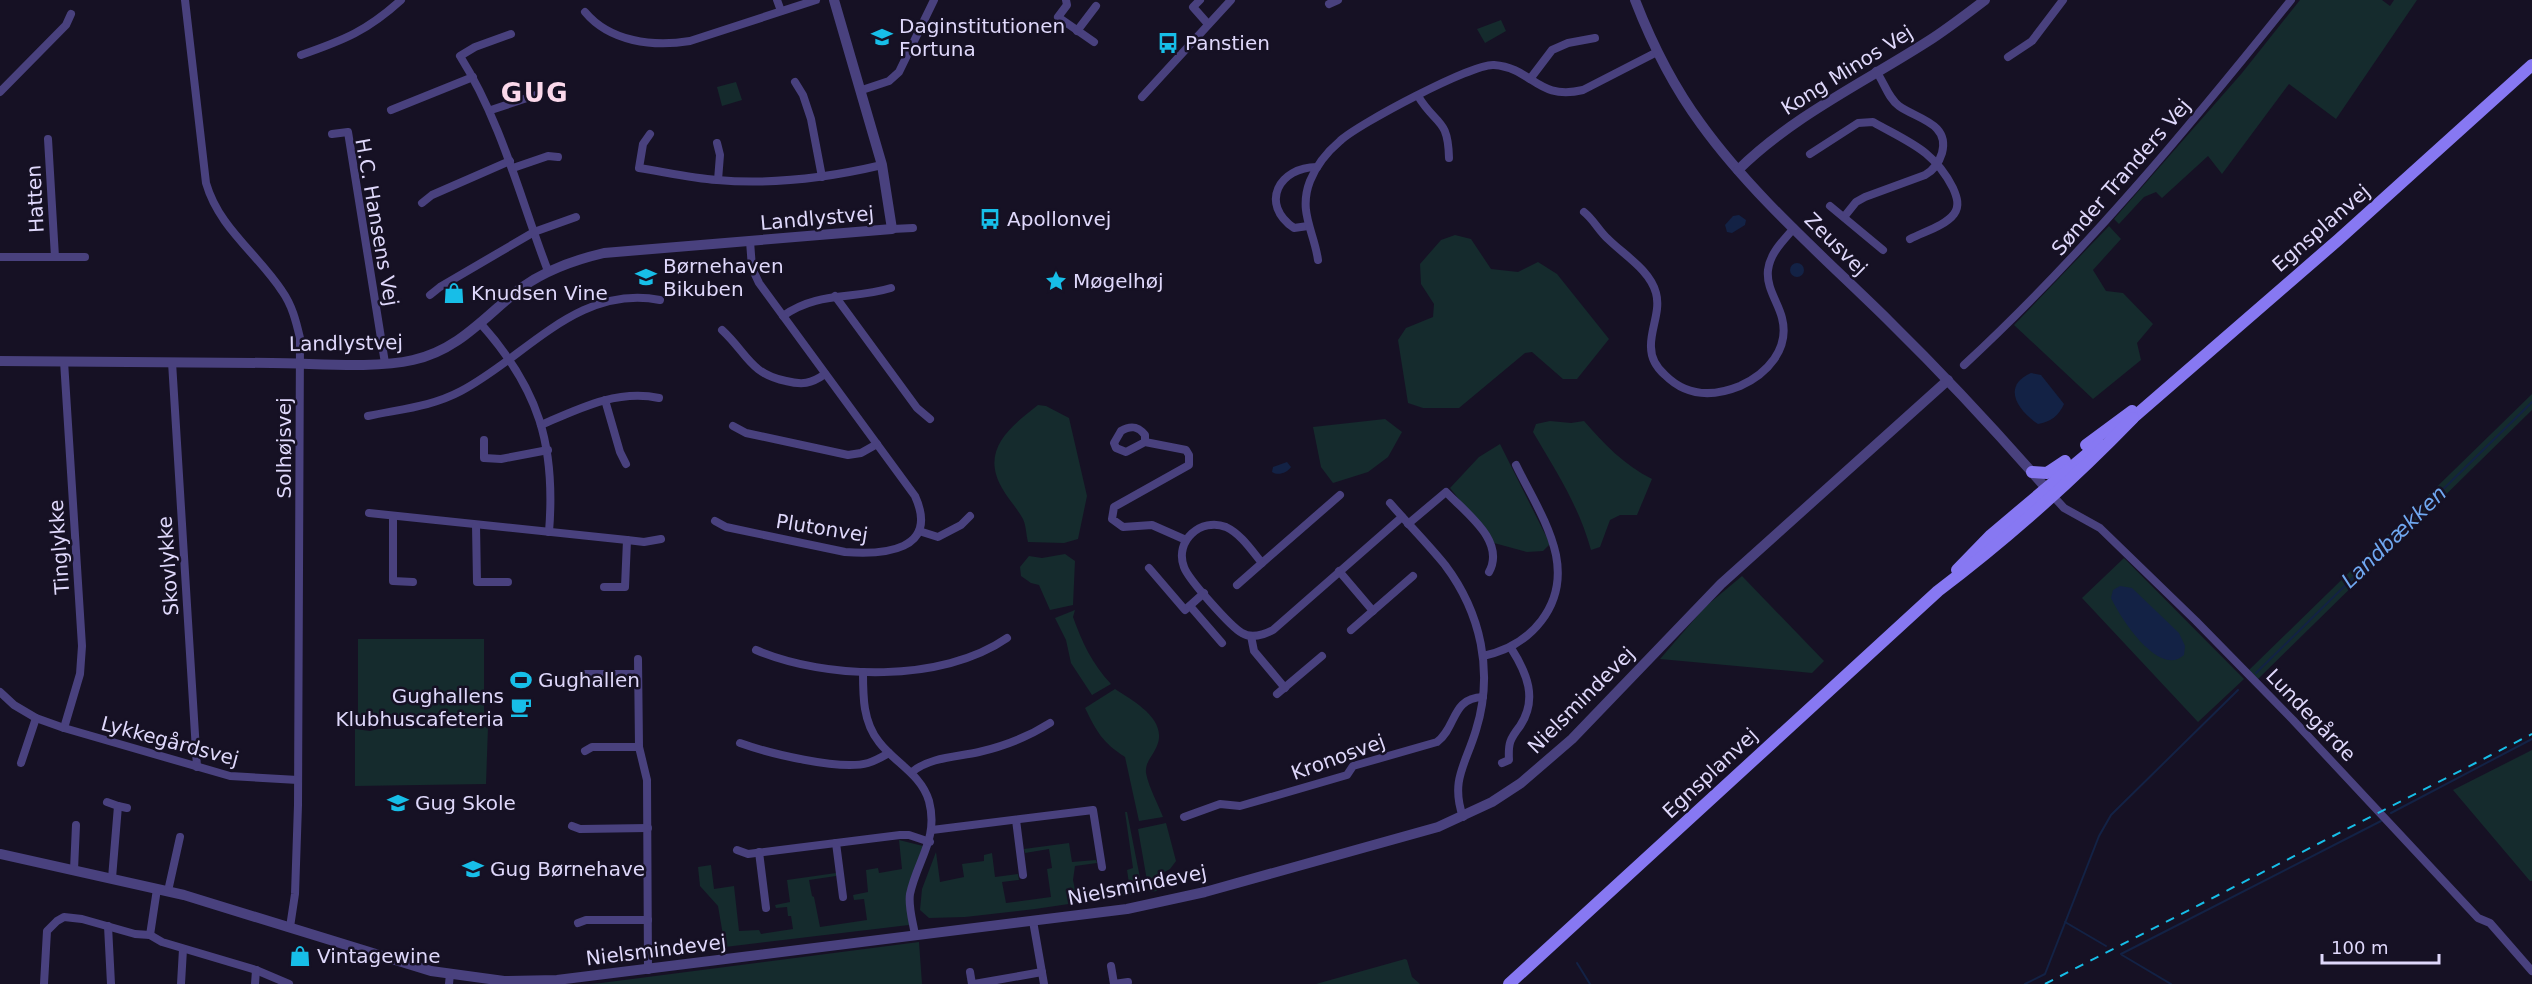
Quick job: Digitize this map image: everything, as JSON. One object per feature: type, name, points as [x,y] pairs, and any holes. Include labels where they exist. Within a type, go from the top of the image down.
[{"type":"main road","name":"Egnsplanvej","points":[[1509,984],[1938,591],[1976,550],[2049,492],[2338,240],[2532,65]]},
{"type":"main road","points":[[2032,472],[2042,474],[2053,470],[2180,377]]},
{"type":"street","name":"Solhøjsvej","points":[[185,0],[209,195],[222,220],[270,273],[284,293],[295,317],[300,338],[298,780],[295,894],[290,927]]},
{"type":"street","points":[[301,55],[369,27],[401,0]]},
{"type":"street","points":[[777,0],[781,11]]},
{"type":"street","points":[[585,12],[593,21],[612,33],[645,43],[666,44],[690,41],[816,0]]},
{"type":"street","points":[[834,0],[882,165],[892,229]]},
{"type":"street","points":[[862,90],[889,81],[899,72],[934,0]]},
{"type":"street","points":[[1066,0],[1067,5],[1059,18],[1094,42]]},
{"type":"street","points":[[1200,0],[1193,7],[1208,24]]},
{"type":"street","points":[[1142,97],[1231,0]]},
{"type":"street","points":[[1329,4],[1338,0]]},
{"type":"street","name":"Zeusvej","points":[[1635,0],[1657,52],[1677,89],[1701,124],[1738,170],[1948,380],[2049,492]]},
{"type":"street","points":[[2008,57],[2032,41],[2063,0]]},
{"type":"street","name":"Sønder Tranders Vej","points":[[1964,365],[2022,311],[2114,212],[2227,80],[2291,0]]},
{"type":"street","name":"Kong Minos Vej","points":[[1738,170],[1792,125],[1876,71],[1933,38],[1979,2]]},
{"type":"street","points":[[1077,31],[1096,6]]},
{"type":"street","points":[[0,92],[66,25],[71,14]]},
{"type":"street","points":[[511,34],[475,47],[460,56],[491,110],[548,271]]},
{"type":"street","points":[[1530,79],[1552,50],[1568,43],[1595,38]]},
{"type":"street","points":[[1318,260],[1305,207],[1309,183],[1317,167],[1341,140],[1418,96],[1481,66],[1506,67],[1557,93],[1571,93],[1583,90],[1657,52]]},
{"type":"street","points":[[1844,217],[1856,202],[1864,197],[1925,176],[1933,171],[1943,143],[1938,130],[1932,123],[1899,106],[1876,71]]},
{"type":"street","points":[[391,110],[473,77]]},
{"type":"street","points":[[795,82],[797,89],[803,95],[811,119],[822,177]]},
{"type":"street","points":[[491,110],[536,95]]},
{"type":"street","points":[[1418,96],[1425,108],[1443,125],[1448,139],[1449,158]]},
{"type":"street","points":[[1810,154],[1858,123],[1865,121],[1919,147],[1938,162],[1958,197],[1955,212],[1949,219],[1910,239]]},
{"type":"street","name":"H.C. Hansens Vej","points":[[332,134],[348,132],[385,363]]},
{"type":"street","points":[[650,134],[643,144],[639,168],[718,180],[790,181],[882,165]]},
{"type":"street","name":"Hatten","points":[[48,139],[55,257]]},
{"type":"street","points":[[717,143],[720,155],[718,180]]},
{"type":"street","points":[[422,203],[432,195],[512,165],[548,156],[558,158]]},
{"type":"street","points":[[1308,226],[1294,228],[1288,224],[1279,211],[1277,193],[1288,175],[1304,167],[1317,167]]},
{"type":"street","points":[[1830,206],[1883,250]]},
{"type":"street","points":[[1584,212],[1653,285],[1658,302],[1651,334],[1651,350],[1656,365],[1682,389],[1706,394],[1731,389],[1745,383],[1759,374],[1778,354],[1782,342],[1783,324],[1772,295],[1768,271],[1776,249],[1794,228]]},
{"type":"street","points":[[430,295],[534,232],[576,217]]},
{"type":"street","name":"Landlystvej","points":[[0,361],[385,363],[413,360],[461,340],[522,288],[548,271],[575,260],[604,253],[913,228]]},
{"type":"street","points":[[750,241],[754,275],[915,496],[921,513],[919,531],[938,537],[961,525],[970,516]]},
{"type":"street","points":[[0,257],[86,257]]},
{"type":"street","points":[[783,316],[807,302],[835,296],[875,293],[891,288]]},
{"type":"street","points":[[835,296],[917,408],[930,419]]},
{"type":"street","points":[[368,416],[417,409],[463,390],[551,327],[596,305],[625,299],[660,300]]},
{"type":"street","points":[[481,324],[509,358],[524,382],[541,425],[548,450],[552,480],[549,532]]},
{"type":"street","points":[[722,330],[736,343],[753,367],[770,378],[801,384],[810,383],[825,374]]},
{"type":"street","name":"Tinglykke","points":[[64,361],[82,646],[80,674],[64,728]]},
{"type":"street","name":"Skovlykke","points":[[172,362],[198,767]]},
{"type":"street","name":"Nielsmindevej","points":[[0,854],[163,890],[290,927],[449,979],[531,982],[648,970],[1127,909],[1206,892],[1438,827],[1462,817],[1521,783],[1548,762],[1721,584],[1948,380]]},
{"type":"street","points":[[541,425],[605,400],[642,395],[658,398]]},
{"type":"street","points":[[605,400],[620,452],[626,464]]},
{"type":"street","points":[[733,426],[747,433],[848,455],[861,453],[877,444]]},
{"type":"street","points":[[484,440],[484,458],[501,459],[548,450]]},
{"type":"street","points":[[1145,442],[1186,450],[1189,454],[1189,465],[1114,507],[1112,519],[1123,527],[1152,525],[1186,540]]},
{"type":"street","points":[[1483,656],[1511,648],[1535,629],[1544,617],[1554,592],[1557,566],[1550,534],[1516,465]]},
{"type":"street","points":[[1262,563],[1235,532],[1225,527],[1203,526],[1191,533],[1182,550],[1183,567],[1232,626],[1242,634],[1251,636],[1262,635],[1273,630],[1339,572],[1405,520],[1446,492],[1488,538],[1493,550],[1494,563],[1488,573]]},
{"type":"street","name":"Lundegårde","points":[[2049,492],[2064,508],[2100,528],[2196,621],[2293,720],[2478,918],[2490,923],[2532,971]]},
{"type":"street","points":[[1237,585],[1340,495]]},
{"type":"street","points":[[1390,503],[1445,565],[1461,590],[1471,609],[1483,656],[1483,697],[1477,728],[1459,778],[1456,798],[1462,817]]},
{"type":"street","points":[[369,513],[644,542],[661,539]]},
{"type":"street","points":[[393,517],[393,581],[412,582]]},
{"type":"street","name":"Plutonvej","points":[[715,521],[726,527],[845,552],[863,553],[897,550],[911,542],[919,531]]},
{"type":"street","points":[[476,525],[477,582],[508,582]]},
{"type":"street","points":[[604,587],[625,587],[627,540]]},
{"type":"street","points":[[1149,568],[1185,610],[1204,593]]},
{"type":"street","points":[[1339,572],[1373,610]]},
{"type":"street","points":[[1351,630],[1413,576]]},
{"type":"street","points":[[1190,606],[1222,643]]},
{"type":"street","points":[[1251,636],[1254,651],[1281,691],[1322,656]]},
{"type":"street","points":[[756,651],[808,666],[863,672],[907,670],[938,666],[989,651],[1007,638]]},
{"type":"street","points":[[1502,763],[1509,760],[1508,744],[1526,715],[1529,703],[1528,680],[1511,648]]},
{"type":"street","points":[[638,659],[639,747],[647,780],[648,970]]},
{"type":"street","points":[[863,672],[863,698],[868,723],[880,744],[912,772],[928,798],[932,830],[930,842],[910,896],[915,935]]},
{"type":"street","points":[[578,678],[585,674],[638,674]]},
{"type":"street","name":"Lykkegårdsvej","points":[[0,692],[14,705],[36,718],[64,728],[242,778],[298,780]]},
{"type":"street","name":"Kronosvej","points":[[1184,817],[1220,804],[1240,806],[1347,775],[1353,766],[1437,742],[1442,738],[1462,704],[1476,697],[1483,697]]},
{"type":"street","points":[[21,763],[36,718]]},
{"type":"street","points":[[912,772],[925,763],[983,751],[1028,736],[1050,723]]},
{"type":"street","points":[[741,743],[763,751],[805,759],[858,765],[889,753]]},
{"type":"street","points":[[585,751],[592,747],[639,747]]},
{"type":"street","points":[[107,802],[122,807],[112,878]]},
{"type":"street","points":[[932,830],[1093,810],[1101,867]]},
{"type":"street","points":[[1016,820],[1023,875]]},
{"type":"street","points":[[74,870],[76,825]]},
{"type":"street","points":[[572,826],[579,829],[648,828]]},
{"type":"street","points":[[737,850],[748,854],[900,835],[909,835],[930,842]]},
{"type":"street","points":[[150,935],[180,837]]},
{"type":"street","points":[[836,843],[843,897]]},
{"type":"street","points":[[759,852],[766,908]]},
{"type":"street","points":[[44,984],[47,931],[64,917],[82,919],[135,934],[150,935],[183,949],[256,970],[289,984]]},
{"type":"street","points":[[578,923],[586,920],[648,920]]},
{"type":"street","points":[[1033,921],[1044,984]]},
{"type":"street","points":[[108,926],[111,984]]},
{"type":"street","points":[[181,984],[183,949]]},
{"type":"street","points":[[1111,966],[1114,984],[1128,981]]},
{"type":"street","points":[[255,984],[256,970]]},
{"type":"street","points":[[970,972],[973,984],[1042,972]]},
{"type":"green space","points":[[2300,0],[2382,0],[2390,6],[2394,0],[2417,0],[2336,119],[2289,84],[2222,174],[2208,156],[2162,198],[2156,192],[2144,197],[2119,224],[2114,219],[2242,73]]},
{"type":"green space","points":[[1501,20],[1506,31],[1485,43],[1477,29]]},
{"type":"green space","points":[[736,82],[742,100],[722,106],[717,87]]},
{"type":"green space","points":[[2109,226],[2121,239],[2093,270],[2106,291],[2123,293],[2153,324],[2137,343],[2141,360],[2093,399],[2014,325]]},
{"type":"green space","points":[[1455,235],[1471,239],[1491,269],[1518,272],[1538,262],[1557,274],[1609,339],[1577,379],[1563,379],[1532,352],[1525,353],[1459,408],[1423,408],[1408,403],[1398,340],[1406,328],[1433,317],[1434,304],[1421,284],[1420,264],[1441,240]]},
{"type":"green space","points":[[2532,394],[2532,410],[2258,679],[2249,670]]},
{"type":"green space","points":[[1038,405],[1046,406],[1069,418],[1087,496],[1078,539],[1064,543],[1028,542],[1023,519],[1004,492],[996,474],[994,462],[1001,440],[1017,422]]},
{"type":"green space","points":[[1385,419],[1402,432],[1388,457],[1368,472],[1333,483],[1321,467],[1313,427]]},
{"type":"green space","points":[[1550,421],[1571,423],[1584,421],[1615,453],[1652,479],[1637,515],[1620,515],[1610,520],[1600,547],[1591,550],[1573,503],[1533,432],[1536,424]]},
{"type":"green space","points":[[1500,444],[1550,544],[1543,551],[1527,552],[1494,543],[1450,488],[1479,457]]},
{"type":"green space","points":[[1065,554],[1075,561],[1073,605],[1050,610],[1039,585],[1021,576],[1020,567],[1029,556],[1042,558]]},
{"type":"green space","points":[[2124,558],[2244,679],[2198,722],[2082,598]]},
{"type":"green space","points":[[1742,576],[1824,661],[1812,673],[1660,659],[1705,607]]},
{"type":"green space","points":[[1075,610],[1073,617],[1084,644],[1098,669],[1111,684],[1092,695],[1071,663],[1066,640],[1055,618]]},
{"type":"green space","points":[[358,639],[484,639],[484,718],[358,718]]},
{"type":"green space","points":[[1115,689],[1148,712],[1158,729],[1159,738],[1146,773],[1163,817],[1139,821],[1125,757],[1101,736],[1085,708]]},
{"type":"green space","points":[[488,727],[486,784],[355,786],[355,729],[370,731]]},
{"type":"green space","points":[[2532,750],[2532,881],[2530,881],[2453,790]]},
{"type":"green space","points":[[1125,812],[1127,812],[1143,893],[965,917],[929,918],[920,910],[922,889],[936,852],[940,882],[964,877],[962,864],[984,861],[984,855],[992,853],[995,877],[1018,874],[1019,880],[1002,882],[1006,903],[1051,897],[1047,869],[1052,868],[1049,849],[1025,853],[1024,849],[1069,843],[1072,862],[1096,860],[1097,863],[1075,866],[1073,880],[1077,899],[1130,890],[1127,870],[1133,868]]},
{"type":"green space","points":[[1166,823],[1176,861],[1170,869],[1159,875],[1156,884],[1157,891],[1149,892],[1138,829]]},
{"type":"green space","points":[[899,840],[923,846],[909,890],[909,925],[725,947],[718,906],[700,886],[698,867],[711,865],[714,889],[734,886],[739,931],[759,930],[761,934],[793,929],[787,907],[776,908],[775,905],[790,902],[787,880],[836,873],[836,876],[809,880],[820,927],[867,920],[864,899],[854,900],[853,895],[868,892],[866,870],[878,868],[879,873],[902,869]]},
{"type":"green space","points":[[919,942],[922,984],[589,984],[601,983]]},
{"type":"green space","points":[[1405,959],[1412,977],[1420,984],[1316,984]]},
{"type":"water","points":[[1739,215],[1746,220],[1745,225],[1732,233],[1727,232],[1725,225],[1733,216]]},
{"type":"water","points":[[1794,263],[1800,263],[1804,270],[1800,277],[1794,277],[1790,273],[1790,267]]},
{"type":"water","points":[[2031,373],[2041,375],[2064,404],[2060,411],[2047,422],[2038,424],[2031,419],[2019,406],[2016,398],[2017,385],[2022,378]]},
{"type":"water","points":[[1287,462],[1291,467],[1287,471],[1280,474],[1272,472],[1273,467]]},
{"type":"water","points":[[2120,586],[2132,588],[2179,633],[2185,646],[2184,655],[2174,660],[2163,659],[2142,643],[2123,619],[2111,598],[2113,590]]},
{"type":"waterway","name":"Landbækken","points":[[2256,673],[2532,402]]},
{"type":"waterway","name":"Landbækken","points":[[2025,984],[2045,974],[2099,836],[2111,815],[2238,690]]},
{"type":"waterway","points":[[2391,813],[2532,739]]},
{"type":"waterway","points":[[2121,954],[2381,821]]},
{"type":"waterway","points":[[2065,922],[2106,946]]},
{"type":"waterway","points":[[2122,955],[2171,984]]},
{"type":"waterway","points":[[1577,963],[1590,984]]},
{"type":"railway","points":[[2045,984],[2532,734]]},
{"type":"place","name":"Daginstitutionen Fortuna","points":[[882,37]]},
{"type":"place","name":"Panstien","points":[[1168,43]]},
{"type":"place","name":"Apollonvej","points":[[990,219]]},
{"type":"place","name":"Børnehaven Bikuben","points":[[646,277]]},
{"type":"place","name":"Møgelhøj","points":[[1056,281]]},
{"type":"place","name":"Knudsen Vine","points":[[454,293]]},
{"type":"place","name":"Gughallen","points":[[521,680]]},
{"type":"place","name":"Gughallens Klubhuscafeteria","points":[[521,707]]},
{"type":"place","name":"Gug Skole","points":[[398,803]]},
{"type":"place","name":"Gug Børnehave","points":[[473,869]]},
{"type":"place","name":"Vintagewine","points":[[300,956]]},
{"type":"district","name":"GUG","points":[[535,93]]}]
